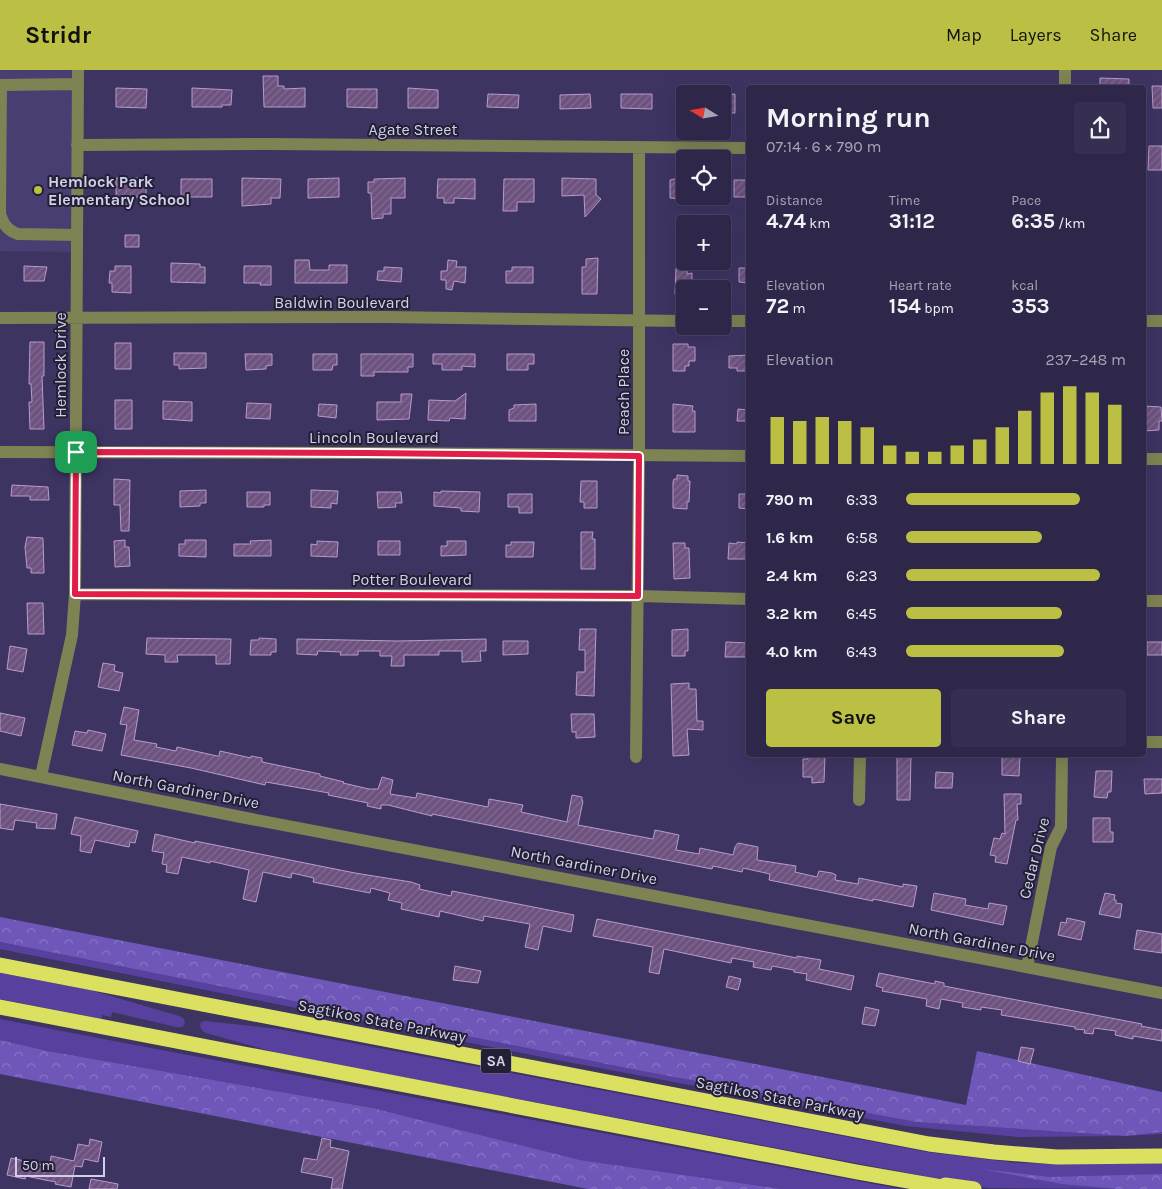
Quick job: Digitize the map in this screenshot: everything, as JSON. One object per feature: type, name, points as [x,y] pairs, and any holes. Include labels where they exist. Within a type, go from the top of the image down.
[{"type":"highway","name":"Sagtikos State Parkway","points":[[0,965],[930,1144],[994,1152]]},
{"type":"highway","points":[[0,1006],[953,1189]]},
{"type":"highway","points":[[994,1152],[1073,1152],[1162,1147]]},
{"type":"highway","points":[[994,1152],[1057,1157],[1162,1156]]},
{"type":"highway","points":[[857,1172],[974,1189]]},
{"type":"street","name":"Hemlock Drive","points":[[40,776],[72,635],[75,594],[78,70]]},
{"type":"street","points":[[1065,70],[1065,85]]},
{"type":"street","points":[[77,235],[18,234],[10,231],[3,225],[0,214],[1,85],[78,84]]},
{"type":"street","name":"Agate Street","points":[[77,145],[280,144],[746,148]]},
{"type":"street","name":"Peach Place","points":[[636,757],[639,456],[639,147]]},
{"type":"street","name":"Baldwin Boulevard","points":[[0,318],[386,317],[676,321]]},
{"type":"street","points":[[731,321],[746,321]]},
{"type":"street","points":[[1146,321],[1162,321]]},
{"type":"street","name":"Lincoln Boulevard","points":[[0,452],[746,456]]},
{"type":"street","points":[[1146,459],[1162,459]]},
{"type":"street","name":"Potter Boulevard","points":[[75,594],[638,596],[746,599]]},
{"type":"street","points":[[1146,602],[1162,601]]},
{"type":"street","points":[[1146,742],[1162,742]]},
{"type":"street","points":[[859,800],[860,757]]},
{"type":"street","name":"Cedar Drive","points":[[1027,967],[1051,847],[1062,827],[1062,757]]},
{"type":"street","name":"North Gardiner Drive","points":[[0,769],[241,817],[1162,993]]},
{"type":"shaded area","name":"Hemlock Park Elementary School","points":[[0,70],[78,70],[77,252],[0,251]]},
{"type":"shaded area","points":[[0,942],[631,1069],[916,1122],[1126,1136],[1019,1137],[906,1126],[552,1059],[0,949]]},
{"type":"shaded area","points":[[0,973],[90,990],[179,1016],[184,1019],[185,1024],[182,1027],[176,1027],[112,1012],[111,1017],[102,1015],[102,1019],[0,999]]},
{"type":"shaded area","points":[[0,1019],[900,1189],[782,1189],[580,1160],[373,1108],[48,1051],[0,1040]]},
{"type":"shaded area","points":[[201,1022],[278,1029],[927,1152],[1017,1163],[1162,1163],[1162,1189],[988,1188],[281,1054],[206,1033],[200,1027]]},
{"type":"shaded area","points":[[1162,1132],[1162,1134],[1126,1136]]},
{"type":"green space","points":[[0,917],[966,1105],[977,1051],[1162,1092],[1162,1132],[1126,1136],[916,1122],[631,1069],[0,942]]},
{"type":"green space","points":[[0,1040],[48,1051],[373,1108],[580,1160],[782,1189],[588,1189],[0,1074]]},
{"type":"green space","points":[[981,1169],[1049,1177],[1162,1174],[1162,1189],[1118,1189],[1062,1184]]},
{"type":"building","points":[[263,76],[278,76],[278,86],[284,86],[284,89],[305,88],[305,107],[264,107]]},
{"type":"building","points":[[1100,78],[1129,79],[1129,85],[1100,85]]},
{"type":"building","points":[[1152,86],[1162,86],[1162,108],[1153,108]]},
{"type":"building","points":[[116,88],[147,89],[146,108],[116,107]]},
{"type":"building","points":[[192,88],[232,90],[231,105],[222,105],[222,107],[192,107]]},
{"type":"building","points":[[408,88],[438,90],[438,108],[408,108]]},
{"type":"building","points":[[347,89],[377,89],[377,108],[347,107]]},
{"type":"building","points":[[488,94],[519,95],[518,108],[487,107]]},
{"type":"building","points":[[590,94],[591,108],[560,109],[560,95]]},
{"type":"building","points":[[621,94],[652,94],[652,109],[621,108]]},
{"type":"building","points":[[731,94],[735,94],[735,113],[731,113]]},
{"type":"building","points":[[1149,146],[1162,146],[1162,170],[1148,170]]},
{"type":"building","points":[[116,178],[146,178],[146,197],[128,197],[127,205],[116,205]]},
{"type":"building","points":[[242,178],[281,179],[280,198],[271,198],[271,204],[242,206]]},
{"type":"building","points":[[339,178],[339,197],[308,198],[308,179]]},
{"type":"building","points":[[405,178],[405,198],[391,198],[391,214],[383,214],[383,218],[372,219],[371,193],[368,193],[368,182],[374,182],[374,179]]},
{"type":"building","points":[[562,178],[596,179],[596,195],[601,199],[585,217],[584,195],[562,196]]},
{"type":"building","points":[[181,179],[212,179],[212,197],[181,197]]},
{"type":"building","points":[[438,179],[475,179],[475,199],[454,198],[454,203],[444,203],[444,198],[437,198]]},
{"type":"building","points":[[504,179],[534,179],[534,202],[517,202],[517,211],[503,211]]},
{"type":"building","points":[[676,179],[676,198],[670,198],[670,180]]},
{"type":"building","points":[[734,180],[746,180],[746,197],[734,197]]},
{"type":"building","points":[[125,235],[139,235],[139,247],[125,247]]},
{"type":"building","points":[[598,258],[597,294],[582,294],[582,267],[586,267],[586,259]]},
{"type":"building","points":[[295,260],[309,260],[310,270],[329,270],[329,265],[347,265],[347,283],[295,283]]},
{"type":"building","points":[[448,260],[457,261],[456,267],[466,267],[465,283],[454,281],[452,290],[446,289],[446,280],[441,280],[441,271],[447,271]]},
{"type":"building","points":[[171,263],[200,264],[200,267],[205,267],[205,283],[171,282]]},
{"type":"building","points":[[24,266],[47,267],[44,281],[24,281]]},
{"type":"building","points":[[115,266],[131,266],[131,293],[112,292],[112,283],[109,283],[110,271],[115,271]]},
{"type":"building","points":[[244,266],[271,266],[271,285],[244,283]]},
{"type":"building","points":[[384,267],[402,268],[401,282],[377,280],[378,271],[384,271]]},
{"type":"building","points":[[512,267],[533,267],[533,283],[506,283],[506,271],[512,271]]},
{"type":"building","points":[[676,268],[676,270],[687,270],[687,274],[692,273],[692,280],[676,280],[675,294]]},
{"type":"building","points":[[739,268],[746,268],[746,283],[739,282]]},
{"type":"building","points":[[30,342],[44,342],[44,376],[42,376],[44,429],[30,429],[29,402],[32,402],[31,384],[29,384]]},
{"type":"building","points":[[115,343],[131,343],[131,369],[115,369]]},
{"type":"building","points":[[673,344],[688,344],[688,347],[695,347],[695,361],[689,361],[689,366],[685,366],[685,371],[673,371]]},
{"type":"building","points":[[174,353],[206,353],[206,368],[179,369],[179,365],[174,365]]},
{"type":"building","points":[[245,354],[272,354],[272,365],[266,366],[266,369],[246,370]]},
{"type":"building","points":[[313,354],[337,354],[337,365],[333,365],[332,370],[313,370]]},
{"type":"building","points":[[361,354],[413,354],[413,367],[408,367],[408,372],[374,372],[374,376],[361,376]]},
{"type":"building","points":[[433,354],[475,354],[475,367],[462,366],[462,370],[442,370],[442,364],[433,364]]},
{"type":"building","points":[[507,354],[534,354],[534,364],[528,364],[528,370],[507,370]]},
{"type":"building","points":[[746,355],[746,371],[737,371],[737,368],[729,368],[729,356]]},
{"type":"building","points":[[466,393],[465,419],[450,418],[449,421],[428,420],[429,400],[455,401]]},
{"type":"building","points":[[401,394],[412,394],[409,419],[377,420],[377,402],[401,402]]},
{"type":"building","points":[[115,400],[132,400],[132,429],[115,429]]},
{"type":"building","points":[[163,401],[192,402],[192,421],[163,419]]},
{"type":"building","points":[[247,403],[271,404],[270,419],[246,418]]},
{"type":"building","points":[[319,404],[337,405],[336,418],[318,416]]},
{"type":"building","points":[[536,404],[536,421],[509,421],[509,410],[514,408],[514,405]]},
{"type":"building","points":[[673,404],[693,406],[692,411],[695,411],[695,432],[673,432]]},
{"type":"building","points":[[1146,406],[1161,407],[1162,421],[1159,421],[1159,430],[1146,431]]},
{"type":"building","points":[[738,409],[746,410],[746,421],[737,421]]},
{"type":"building","points":[[677,475],[688,476],[688,481],[690,481],[687,509],[673,508],[673,482],[674,479],[677,479]]},
{"type":"building","points":[[114,479],[130,480],[129,531],[121,531],[120,505],[114,505]]},
{"type":"building","points":[[581,481],[597,481],[597,508],[584,508],[584,502],[580,502]]},
{"type":"building","points":[[12,485],[48,487],[49,500],[30,500],[30,496],[11,496]]},
{"type":"building","points":[[206,490],[206,503],[200,503],[200,506],[180,507],[180,491]]},
{"type":"building","points":[[311,490],[338,491],[337,504],[331,503],[331,508],[311,507]]},
{"type":"building","points":[[441,491],[480,492],[479,512],[461,511],[461,508],[434,506],[434,492],[441,493]]},
{"type":"building","points":[[247,492],[270,492],[270,505],[247,507]]},
{"type":"building","points":[[377,492],[401,492],[402,503],[395,503],[396,507],[378,508]]},
{"type":"building","points":[[508,494],[532,494],[532,513],[519,513],[519,507],[508,507]]},
{"type":"building","points":[[739,494],[746,494],[746,509],[739,508]]},
{"type":"building","points":[[581,532],[593,532],[592,539],[595,539],[595,569],[581,569]]},
{"type":"building","points":[[27,537],[43,538],[44,573],[31,573],[31,568],[27,568],[25,547]]},
{"type":"building","points":[[125,540],[125,547],[129,547],[130,566],[115,567],[114,541]]},
{"type":"building","points":[[185,540],[206,540],[206,557],[179,556],[179,544],[185,544]]},
{"type":"building","points":[[271,540],[271,556],[234,556],[234,544],[251,544],[250,541]]},
{"type":"building","points":[[317,541],[338,542],[337,557],[311,556],[311,544],[317,545]]},
{"type":"building","points":[[378,541],[400,541],[400,555],[378,555]]},
{"type":"building","points":[[447,541],[466,541],[466,555],[441,556],[441,546],[447,546]]},
{"type":"building","points":[[511,542],[534,542],[533,557],[506,557],[506,545],[511,545]]},
{"type":"building","points":[[737,542],[746,543],[746,559],[728,559],[729,543],[737,544]]},
{"type":"building","points":[[673,543],[685,543],[685,548],[689,548],[690,578],[674,579]]},
{"type":"building","points":[[27,603],[43,603],[44,634],[28,634]]},
{"type":"building","points":[[580,629],[596,629],[594,696],[576,695],[577,672],[585,672],[585,650],[579,650]]},
{"type":"building","points":[[688,629],[688,651],[685,651],[685,656],[672,656],[672,630]]},
{"type":"building","points":[[147,638],[231,639],[230,664],[216,664],[216,655],[177,655],[178,662],[165,662],[165,655],[146,654]]},
{"type":"building","points":[[259,638],[276,639],[276,652],[271,652],[271,655],[250,655],[251,640],[259,640]]},
{"type":"building","points":[[297,639],[398,641],[486,639],[486,651],[480,651],[481,661],[462,662],[462,651],[439,651],[439,655],[404,655],[404,666],[391,666],[392,656],[380,656],[380,651],[358,651],[358,655],[340,655],[341,652],[318,651],[317,655],[297,654]]},
{"type":"building","points":[[503,641],[528,641],[528,654],[503,655]]},
{"type":"building","points":[[726,642],[746,643],[746,657],[725,657]]},
{"type":"building","points":[[1147,642],[1162,642],[1162,655],[1147,655]]},
{"type":"building","points":[[10,646],[27,649],[23,672],[7,669]]},
{"type":"building","points":[[103,663],[115,665],[114,671],[123,673],[119,691],[98,687]]},
{"type":"building","points":[[689,683],[689,689],[696,689],[697,721],[703,721],[703,730],[687,729],[689,755],[673,756],[671,684]]},
{"type":"building","points":[[124,707],[139,710],[134,740],[157,744],[156,747],[176,751],[177,747],[217,756],[219,756],[220,751],[251,758],[251,756],[262,758],[262,762],[320,774],[320,776],[369,789],[378,789],[382,777],[393,780],[390,794],[416,798],[417,793],[488,807],[489,799],[523,805],[521,812],[567,822],[572,795],[582,797],[583,801],[578,825],[653,839],[655,830],[679,835],[676,850],[699,854],[700,848],[733,855],[738,843],[758,847],[757,860],[796,866],[795,872],[817,877],[819,871],[832,873],[836,875],[835,880],[858,884],[859,878],[903,887],[903,884],[917,886],[913,907],[769,880],[770,874],[743,868],[742,872],[713,866],[712,869],[432,814],[432,816],[388,805],[381,805],[381,809],[367,806],[368,803],[328,795],[329,793],[266,782],[265,785],[191,768],[121,755],[127,725],[120,724]]},
{"type":"building","points":[[0,713],[25,718],[21,736],[0,731]]},
{"type":"building","points":[[571,714],[594,714],[595,737],[576,738],[576,732],[572,732]]},
{"type":"building","points":[[88,730],[106,734],[102,751],[72,745],[75,731],[87,733]]},
{"type":"building","points":[[808,757],[825,757],[824,782],[812,783],[812,777],[803,777],[803,759],[808,759]]},
{"type":"building","points":[[897,757],[911,757],[910,800],[897,800]]},
{"type":"building","points":[[1002,757],[1020,757],[1019,776],[1002,775]]},
{"type":"building","points":[[1096,771],[1112,771],[1111,792],[1108,792],[1107,798],[1094,797]]},
{"type":"building","points":[[936,772],[953,773],[952,788],[935,788]]},
{"type":"building","points":[[1144,779],[1162,779],[1162,793],[1145,794]]},
{"type":"building","points":[[1004,794],[1021,794],[1021,804],[1017,804],[1018,820],[1016,820],[1007,864],[995,862],[996,856],[990,855],[994,838],[1000,839],[1002,833],[1005,834]]},
{"type":"building","points":[[0,804],[57,814],[55,829],[36,828],[37,823],[15,820],[13,830],[0,828]]},
{"type":"building","points":[[75,817],[138,831],[135,843],[130,842],[129,847],[95,840],[91,853],[80,851],[81,836],[71,834]]},
{"type":"building","points":[[1093,818],[1110,818],[1110,832],[1113,832],[1113,842],[1093,842]]},
{"type":"building","points":[[155,834],[411,882],[420,885],[419,889],[451,896],[452,891],[574,915],[571,932],[543,926],[538,950],[525,947],[530,924],[484,916],[483,921],[440,911],[439,917],[401,909],[402,903],[388,900],[390,893],[371,888],[370,893],[313,882],[314,878],[292,873],[291,878],[263,872],[256,902],[243,899],[249,870],[182,857],[178,874],[166,872],[167,865],[162,864],[164,853],[152,851]]},
{"type":"building","points":[[934,893],[966,899],[965,905],[988,909],[989,903],[1007,906],[1003,925],[931,910]]},
{"type":"building","points":[[1105,893],[1115,895],[1114,900],[1116,900],[1116,903],[1122,904],[1120,918],[1099,914]]},
{"type":"building","points":[[1067,918],[1085,922],[1081,940],[1058,935],[1061,922],[1066,923]]},
{"type":"building","points":[[597,919],[797,958],[797,956],[821,960],[819,969],[854,976],[851,990],[806,980],[807,974],[794,972],[794,970],[772,966],[771,970],[753,967],[754,962],[732,958],[731,963],[664,949],[659,974],[649,972],[653,947],[593,936]]},
{"type":"building","points":[[1137,930],[1162,934],[1162,953],[1134,949]]},
{"type":"building","points":[[455,966],[481,971],[478,983],[453,980]]},
{"type":"building","points":[[879,973],[935,984],[935,981],[944,983],[944,986],[1142,1024],[1141,1026],[1162,1030],[1162,1041],[1133,1036],[1133,1039],[1115,1035],[1116,1031],[1094,1028],[1093,1034],[1084,1033],[1085,1030],[1075,1029],[1075,1027],[1001,1015],[1002,1010],[981,1007],[981,1010],[962,1007],[963,1003],[941,999],[939,1009],[926,1006],[927,999],[882,991],[883,988],[876,986]]},
{"type":"building","points":[[729,976],[741,979],[738,990],[726,987]]},
{"type":"building","points":[[865,1007],[879,1010],[875,1026],[862,1024]]},
{"type":"building","points":[[1021,1047],[1034,1049],[1030,1064],[1018,1061]]},
{"type":"building","points":[[322,1138],[331,1140],[330,1147],[349,1151],[342,1189],[331,1189],[333,1178],[301,1172],[304,1158],[317,1160]]},
{"type":"building","points":[[90,1139],[102,1142],[98,1162],[84,1159],[82,1167],[75,1166],[71,1187],[26,1176],[25,1179],[7,1175],[11,1158],[43,1165],[50,1164],[51,1156],[74,1161],[78,1144],[89,1146]]},
{"type":"building","points":[[91,1179],[118,1184],[117,1189],[89,1189]]},
{"type":"place","name":"Hemlock Park Elementary School","points":[[38,190]]},
{"type":"route","points":[[76,452],[639,456],[638,596],[75,594],[76,452]]}]
